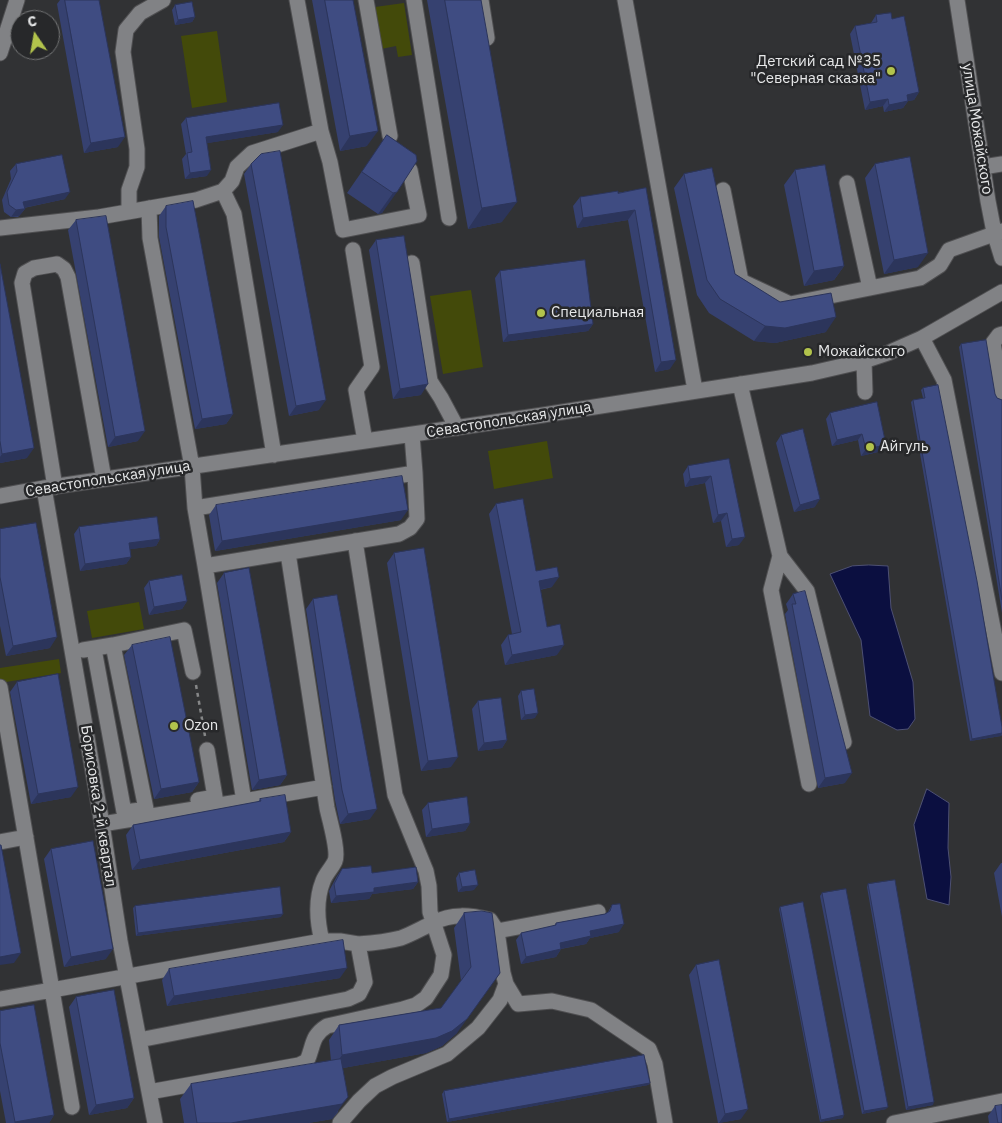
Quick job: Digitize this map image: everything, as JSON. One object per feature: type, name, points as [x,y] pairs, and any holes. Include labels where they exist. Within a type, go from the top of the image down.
[{"type":"street","points":[[0,53],[16,0]]},
{"type":"street","points":[[130,211],[129,190],[138,167],[123,52],[126,30],[140,13],[163,0]]},
{"type":"street","points":[[297,0],[343,230],[419,215],[410,170]]},
{"type":"street","points":[[366,0],[390,136]]},
{"type":"street","points":[[414,0],[449,218]]},
{"type":"street","points":[[481,0],[489,49]]},
{"type":"street","points":[[625,0],[695,390]]},
{"type":"street","name":"улица Можайского","points":[[957,0],[983,167],[1002,258]]},
{"type":"street","points":[[0,228],[48,224],[149,208],[196,200],[223,192],[232,181],[236,167],[252,153],[322,131]]},
{"type":"street","points":[[983,167],[1002,164]]},
{"type":"street","points":[[847,183],[870,288]]},
{"type":"street","points":[[723,190],[741,281],[790,304],[920,278],[940,265],[949,250],[998,232]]},
{"type":"street","points":[[223,192],[234,214],[274,455]]},
{"type":"street","points":[[149,208],[150,238],[192,467],[195,508],[244,801]]},
{"type":"street","points":[[353,250],[372,367],[356,390],[364,442]]},
{"type":"street","points":[[412,263],[430,381],[456,428]]},
{"type":"street","name":"Борисовка 2-й квартал","points":[[104,480],[68,277],[64,269],[57,264],[34,268],[24,273],[22,284],[72,652],[126,976],[155,1123]]},
{"type":"street","name":"Севастопольская улица","points":[[0,496],[49,487],[412,435],[812,373],[864,361],[888,353],[922,338],[1002,292]]},
{"type":"street","points":[[1002,334],[993,343],[1002,394]]},
{"type":"street","points":[[922,338],[944,380],[1002,673]]},
{"type":"street","points":[[864,361],[865,392]]},
{"type":"street","points":[[740,384],[780,556],[807,591],[847,755]]},
{"type":"street","points":[[205,566],[399,534],[410,528],[417,519],[412,435]]},
{"type":"street","points":[[195,508],[414,473]]},
{"type":"street","points":[[149,1092],[299,1065],[307,1061],[314,1038],[319,1031],[327,1026],[416,1005],[426,998],[441,975],[444,955],[430,912],[429,886],[426,871],[395,795],[355,541]]},
{"type":"street","points":[[288,553],[336,860],[324,879],[318,895],[317,921],[322,942]]},
{"type":"street","points":[[780,556],[771,590],[808,784]]},
{"type":"street","points":[[72,652],[184,630],[193,672]]},
{"type":"street","points":[[113,645],[146,809]]},
{"type":"street","points":[[94,649],[124,812],[215,797],[207,750]]},
{"type":"street","points":[[0,687],[72,1107]]},
{"type":"street","points":[[102,824],[324,787]]},
{"type":"street","points":[[0,842],[26,837]]},
{"type":"street","points":[[497,932],[598,912]]},
{"type":"street","points":[[0,999],[322,942],[382,943],[402,937],[434,922],[450,917],[472,915],[490,920],[497,932],[506,984],[518,1004],[552,1001],[591,1010],[649,1049],[655,1064],[665,1123]]},
{"type":"street","points":[[139,1040],[348,999],[359,994],[365,982],[358,944]]},
{"type":"street","points":[[340,1123],[375,1086],[447,1054],[478,1028],[500,1000],[506,984]]},
{"type":"street","points":[[894,1123],[1002,1101]]},
{"type":"path","points":[[193,672],[207,750]]},
{"type":"green space","points":[[404,3],[412,55],[398,57],[396,46],[381,49],[375,7]]},
{"type":"green space","points":[[217,31],[227,102],[192,108],[181,36]]},
{"type":"green space","points":[[471,290],[483,367],[443,374],[430,296]]},
{"type":"green space","points":[[547,441],[553,478],[494,489],[488,451]]},
{"type":"green space","points":[[139,602],[144,629],[92,638],[87,611]]},
{"type":"green space","points":[[59,659],[61,673],[0,683],[0,668]]},
{"type":"shaded area","points":[[852,566],[888,566],[891,608],[913,682],[915,719],[908,729],[897,730],[870,716],[861,640],[830,574]]},
{"type":"shaded area","points":[[927,789],[949,803],[948,848],[951,877],[949,905],[927,899],[914,825]]},
{"type":"building","points":[[65,0],[99,0],[125,137],[91,143]]},
{"type":"building","points":[[325,0],[353,0],[378,131],[350,136]]},
{"type":"building","points":[[445,0],[481,0],[517,202],[482,208]]},
{"type":"building","points":[[192,2],[195,17],[178,20],[175,5]]},
{"type":"building","points":[[891,13],[892,19],[904,16],[919,92],[907,95],[908,101],[889,105],[888,99],[870,102],[855,26],[877,22],[876,15]]},
{"type":"building","points":[[279,103],[283,125],[206,137],[211,170],[190,173],[187,153],[192,152],[186,118]]},
{"type":"building","points":[[387,135],[416,155],[417,161],[397,192],[393,193],[362,172]]},
{"type":"building","points":[[280,151],[326,400],[296,406],[251,164],[261,154]]},
{"type":"building","points":[[62,155],[70,192],[23,202],[25,209],[16,210],[9,205],[7,192],[17,171],[16,164]]},
{"type":"building","points":[[910,157],[928,253],[894,260],[875,164]]},
{"type":"building","points":[[825,165],[844,266],[814,271],[795,170]]},
{"type":"building","points":[[712,168],[735,274],[780,302],[831,293],[836,317],[785,328],[765,326],[720,299],[707,280],[684,174]]},
{"type":"building","points":[[646,188],[676,360],[661,362],[635,210],[583,218],[580,197]]},
{"type":"building","points":[[193,201],[233,414],[202,419],[166,227],[166,206]]},
{"type":"building","points":[[106,216],[145,431],[115,437],[76,220]]},
{"type":"building","points":[[404,236],[428,384],[400,389],[376,240]]},
{"type":"building","points":[[585,260],[593,324],[508,335],[500,271]]},
{"type":"building","points":[[0,264],[34,448],[2,454],[0,441]]},
{"type":"building","points":[[986,340],[995,394],[997,398],[1002,400],[1002,600],[961,344]]},
{"type":"building","points":[[938,385],[977,581],[1002,727],[1002,733],[972,739],[913,400],[925,398],[923,388]]},
{"type":"building","points":[[877,402],[886,445],[866,449],[862,434],[837,440],[830,413]]},
{"type":"building","points":[[803,429],[820,499],[800,505],[781,435]]},
{"type":"building","points":[[729,459],[745,537],[732,539],[727,513],[718,515],[711,476],[690,479],[688,466]]},
{"type":"building","points":[[402,476],[408,510],[222,541],[216,505]]},
{"type":"building","points":[[523,499],[536,571],[557,567],[559,577],[539,581],[547,627],[560,624],[564,645],[512,655],[508,635],[521,632],[496,504]]},
{"type":"building","points":[[157,517],[160,539],[129,543],[131,557],[85,564],[79,527]]},
{"type":"building","points":[[36,523],[57,637],[13,646],[0,577],[0,529]]},
{"type":"building","points":[[424,548],[458,757],[428,761],[394,553]]},
{"type":"building","points":[[249,568],[287,775],[259,780],[224,573]]},
{"type":"building","points":[[182,575],[187,601],[154,607],[149,581]]},
{"type":"building","points":[[805,591],[852,773],[825,778],[792,604],[796,604],[793,594]]},
{"type":"building","points":[[337,595],[377,809],[348,814],[342,790],[313,599]]},
{"type":"building","points":[[170,637],[199,782],[161,789],[132,645]]},
{"type":"building","points":[[58,674],[78,787],[38,794],[17,682]]},
{"type":"building","points":[[534,689],[538,713],[525,715],[521,691]]},
{"type":"building","points":[[501,698],[507,740],[484,743],[478,701]]},
{"type":"building","points":[[285,795],[291,832],[140,860],[133,825]]},
{"type":"building","points":[[467,797],[470,823],[432,829],[428,803]]},
{"type":"building","points":[[93,841],[113,949],[71,957],[51,849]]},
{"type":"building","points":[[0,845],[21,953],[0,957]]},
{"type":"building","points":[[371,866],[372,873],[416,867],[418,882],[374,888],[374,892],[336,896],[334,884],[342,869]]},
{"type":"building","points":[[475,870],[478,885],[462,887],[459,873]]},
{"type":"building","points":[[895,880],[934,1102],[908,1107],[868,884]]},
{"type":"building","points":[[280,887],[283,914],[138,933],[135,906]]},
{"type":"building","points":[[846,889],[888,1107],[864,1111],[822,893]]},
{"type":"building","points":[[803,902],[844,1115],[821,1120],[780,907]]},
{"type":"building","points":[[620,904],[624,924],[590,931],[591,936],[560,943],[561,949],[526,957],[521,933],[556,925],[556,923],[605,914],[610,911],[612,905]]},
{"type":"building","points":[[482,911],[492,913],[500,973],[467,1019],[452,1031],[436,1038],[342,1055],[339,1025],[441,1008],[471,967],[464,913]]},
{"type":"building","points":[[343,940],[347,968],[174,996],[169,969]]},
{"type":"building","points":[[719,960],[748,1109],[725,1114],[696,965]]},
{"type":"building","points":[[114,990],[134,1098],[96,1105],[76,997]]},
{"type":"building","points":[[34,1005],[54,1115],[15,1122],[0,1043],[0,1011]]},
{"type":"building","points":[[644,1055],[650,1083],[449,1119],[444,1091]]},
{"type":"building","points":[[341,1059],[348,1097],[342,1104],[231,1123],[197,1123],[191,1084]]},
{"type":"building","points":[[1002,1105],[1002,1123],[998,1123],[995,1106]]},
{"type":"place","name":"Детский сад №35 \"Северная сказка\"","points":[[891,71]]},
{"type":"place","name":"Специальная","points":[[541,313]]},
{"type":"place","name":"Можайского","points":[[808,352]]},
{"type":"place","name":"Айгуль","points":[[870,447]]},
{"type":"place","name":"Ozon","points":[[174,726]]}]
